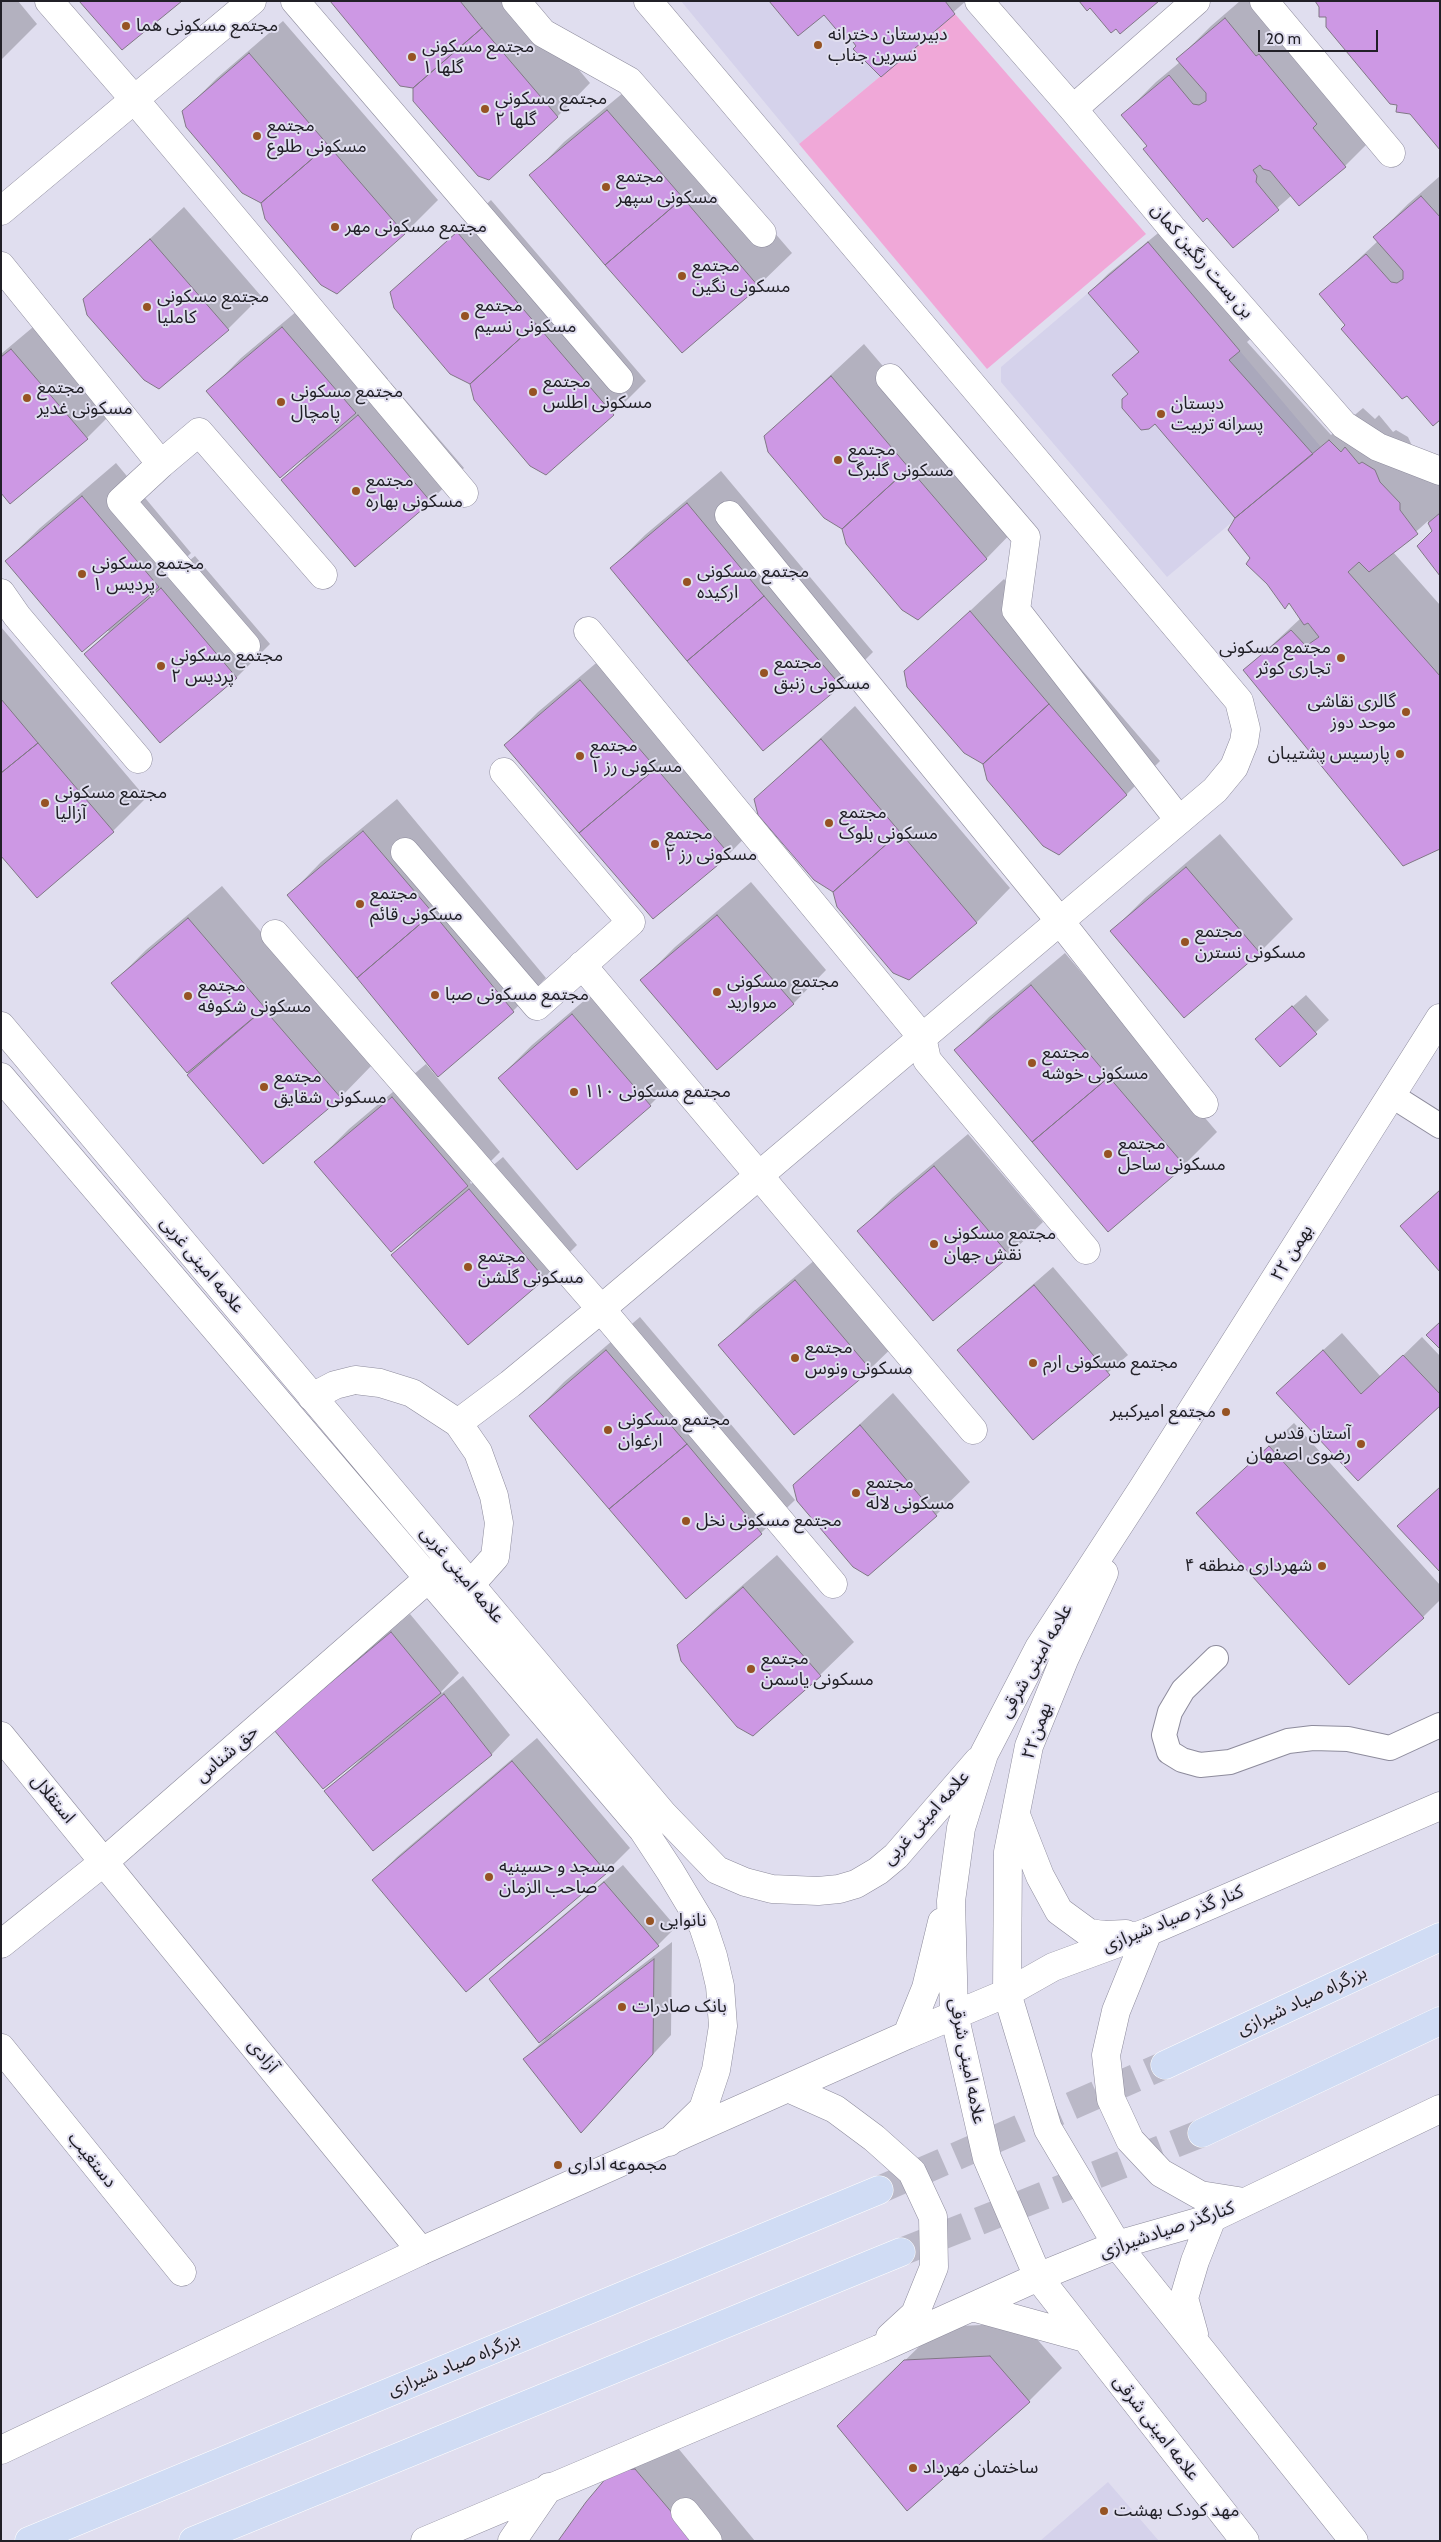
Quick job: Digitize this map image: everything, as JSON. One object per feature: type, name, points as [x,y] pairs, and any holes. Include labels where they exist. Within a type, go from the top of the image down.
[{"type":"highway","name":"بزرگراه صیاد شیرازی","points":[[1165,2065],[1440,1937]]},
{"type":"highway","points":[[1202,2133],[1440,2021]]},
{"type":"highway","name":"بزرگراه صیاد شیرازی","points":[[29,2541],[880,2190]]},
{"type":"highway","points":[[193,2541],[901,2252]]},
{"type":"street","points":[[49,1],[134,99],[464,493]]},
{"type":"street","points":[[1,211],[252,1]]},
{"type":"street","points":[[295,1],[619,380]]},
{"type":"street","points":[[516,1],[544,33],[629,81],[762,233]]},
{"type":"street","points":[[458,1424],[601,1309],[1215,790],[1234,767],[1241,753],[1246,729],[1239,701],[648,1]]},
{"type":"street","points":[[1073,109],[1196,1]]},
{"type":"street","points":[[1264,1],[1391,153]]},
{"type":"street","name":"بن بست رنگین کمان","points":[[985,8],[1073,109],[1172,228],[1344,425],[1378,447],[1440,471]]},
{"type":"street","points":[[1,266],[161,464]]},
{"type":"street","points":[[890,378],[1026,537],[1016,610],[1179,820]]},
{"type":"street","points":[[246,646],[121,501],[161,464],[199,432],[323,575]]},
{"type":"street","points":[[729,515],[1059,920],[1204,1104]]},
{"type":"street","points":[[1,593],[17,616],[138,759]]},
{"type":"street","points":[[588,632],[922,1037],[926,1060],[1086,1250]]},
{"type":"street","points":[[405,852],[537,1006],[632,922],[504,772]]},
{"type":"street","points":[[275,934],[601,1309],[833,1584]]},
{"type":"street","points":[[582,965],[974,1430]]},
{"type":"street","name":"۲۲ بهمن","points":[[1143,1488],[1440,1018]]},
{"type":"street","name":"علامه امینی غربی","points":[[1,1026],[663,1814],[717,1870],[745,1882],[772,1889],[800,1891],[839,1889],[856,1884],[878,1871],[896,1856],[984,1754]]},
{"type":"street","name":"علامه امینی غربی","points":[[1,1077],[643,1830],[703,1926],[720,1986],[723,2026],[716,2070],[703,2109],[669,2142]]},
{"type":"street","points":[[312,1397],[335,1386],[355,1380],[380,1384],[412,1392],[458,1424],[478,1452],[494,1496],[498,1523],[495,1557],[470,1585]]},
{"type":"street","name":"علامه امینی شرقی","points":[[1143,1488],[1039,1648],[984,1754],[962,1828],[957,1857],[952,1901],[954,2014],[987,2158],[1038,2277],[1245,2541]]},
{"type":"street","name":"۲۲بهمن","points":[[1007,1993],[1008,1852],[1029,1746],[1064,1660],[1143,1488]]},
{"type":"street","name":"حق شناس","points":[[1,1944],[105,1861],[450,1560]]},
{"type":"street","name":"استقلال","points":[[1,1736],[105,1861]]},
{"type":"street","name":"کنار گذر صیاد شیرازی","points":[[1,2450],[421,2251],[954,2014],[1007,1993],[1053,1967],[1148,1932],[1440,1806]]},
{"type":"street","points":[[1016,1815],[1047,1889],[1059,1911],[1089,1933],[1116,1936],[1148,1932],[1116,2011],[1106,2055],[1112,2099],[1130,2140],[1160,2173],[1200,2195],[1244,2202]]},
{"type":"street","points":[[907,2035],[926,1988],[957,1857]]},
{"type":"street","name":"آزادی","points":[[105,1861],[421,2251]]},
{"type":"street","points":[[1007,1993],[1048,2129],[1117,2245],[1354,2541]]},
{"type":"street","name":"دستغیب","points":[[1,2048],[182,2272]]},
{"type":"street","points":[[788,2088],[834,2109],[874,2138],[912,2172],[933,2217],[934,2268],[915,2314],[879,2348]]},
{"type":"street","name":"کنارگذر صیادشیرازی","points":[[425,2541],[879,2348],[1038,2277],[1117,2245],[1212,2218],[1440,2109]]},
{"type":"street","points":[[1198,2345],[1184,2298],[1195,2260],[1212,2218]]},
{"type":"street","points":[[972,2307],[1085,2338]]},
{"type":"street","points":[[512,2541],[549,2487]]},
{"type":"street","points":[[685,2512],[708,2541]]},
{"type":"lane","points":[[1391,1096],[1440,1126]]},
{"type":"lane","points":[[1216,1658],[1183,1690],[1170,1712],[1164,1735],[1169,1752],[1182,1760],[1200,1765],[1230,1762],[1288,1741],[1313,1738],[1348,1739],[1390,1748],[1440,1726]]},
{"type":"shaded area","name":"دبیرستان دخترانه نسرین جناب","points":[[681,1],[945,1],[955,14],[799,144]]},
{"type":"shaded area","points":[[955,14],[1146,234],[987,369],[799,144]]},
{"type":"shaded area","name":"دبستان پسرانه تربیت","points":[[1148,242],[1321,447],[1167,577],[1001,382],[1001,367]]},
{"type":"shaded area","name":"مهد کودک بهشت","points":[[1108,2482],[1159,2541],[1040,2541]]},
{"type":"building","name":"مجتمع مسکونی هما","points":[[79,1],[182,1],[122,50]]},
{"type":"building","name":"مجتمع مسکونی گلها ۱","points":[[330,1],[460,1],[482,28],[413,88],[400,86]]},
{"type":"building","points":[[769,1],[945,1],[955,14],[881,77],[853,49],[856,46],[850,38],[846,41],[824,15],[798,36]]},
{"type":"building","points":[[1079,1],[1159,1],[1120,34],[1116,29],[1111,33],[1090,8],[1087,11]]},
{"type":"building","points":[[1315,1],[1440,1],[1440,150],[1410,114],[1396,112],[1397,105],[1390,104],[1326,27],[1326,17],[1319,17],[1319,7]]},
{"type":"building","points":[[1225,18],[1256,56],[1259,54],[1317,124],[1313,128],[1346,167],[1299,206],[1270,171],[1263,169],[1260,165],[1253,170],[1257,176],[1256,182],[1279,210],[1233,248],[1207,218],[1203,222],[1143,149],[1147,146],[1121,115],[1169,75],[1193,104],[1199,105],[1206,101],[1206,93],[1176,59]]},
{"type":"building","name":"مجتمع مسکونی گلها ۲","points":[[482,28],[558,117],[489,180],[478,176],[413,101],[413,88]]},
{"type":"building","name":"مجتمع مسکونی طلوع","points":[[249,53],[328,145],[261,203],[242,193],[186,127],[182,111]]},
{"type":"building","name":"مجتمع مسکونی سپهر","points":[[607,110],[683,198],[605,265],[529,175]]},
{"type":"building","name":"مجتمع مسکونی مهر","points":[[328,145],[405,234],[337,294],[321,285],[265,219],[261,203]]},
{"type":"building","points":[[1421,196],[1440,217],[1440,420],[1433,426],[1407,396],[1402,399],[1341,329],[1345,325],[1319,294],[1366,254],[1391,282],[1397,283],[1403,279],[1403,271],[1373,237]]},
{"type":"building","name":"مجتمع مسکونی نگین","points":[[683,198],[759,287],[682,353],[605,265]]},
{"type":"building","name":"مجتمع مسکونی نسیم","points":[[457,232],[536,324],[470,384],[450,374],[394,308],[390,292]]},
{"type":"building","name":"مجتمع مسکونی کاملیا","points":[[150,239],[229,330],[159,389],[144,380],[87,315],[83,299]]},
{"type":"building","points":[[1148,242],[1240,351],[1229,360],[1313,454],[1235,518],[1155,424],[1149,429],[1141,430],[1122,408],[1122,399],[1128,394],[1112,375],[1139,352],[1088,293]]},
{"type":"building","name":"مجتمع مسکونی اطلس","points":[[536,324],[614,415],[546,475],[530,466],[474,400],[470,384]]},
{"type":"building","name":"مجتمع مسکونی پامچال","points":[[282,327],[356,413],[280,478],[206,391]]},
{"type":"building","name":"مجتمع مسکونی غدیر","points":[[11,349],[88,439],[10,504],[1,493],[1,357]]},
{"type":"building","name":"مجتمع مسکونی گلبرگ","points":[[831,376],[909,468],[842,529],[824,518],[768,452],[764,436]]},
{"type":"building","name":"مجتمع مسکونی بهاره","points":[[358,415],[431,502],[355,567],[281,480]]},
{"type":"building","name":"مجتمع مسکونی تجاری کوثر","points":[[1329,440],[1341,452],[1345,447],[1359,464],[1362,462],[1375,470],[1380,482],[1400,503],[1400,510],[1418,534],[1369,572],[1359,562],[1348,572],[1440,676],[1440,849],[1403,866],[1243,670],[1291,630],[1306,646],[1319,637],[1308,623],[1304,625],[1289,603],[1285,609],[1267,584],[1246,564],[1250,558],[1228,530],[1235,518]]},
{"type":"building","name":"مجتمع مسکونی گلبرگ","points":[[909,468],[987,559],[918,620],[902,610],[846,544],[842,529]]},
{"type":"building","name":"مجتمع مسکونی پردیس ۱","points":[[82,496],[159,587],[82,652],[5,561]]},
{"type":"building","name":"مجتمع مسکونی ارکیده","points":[[687,503],[764,596],[687,661],[610,568]]},
{"type":"building","points":[[1440,513],[1440,576],[1417,546],[1432,531],[1428,523]]},
{"type":"building","name":"مجتمع مسکونی پردیس ۲","points":[[161,588],[237,678],[160,743],[84,654]]},
{"type":"building","name":"مجتمع مسکونی زنبق","points":[[764,596],[841,686],[763,751],[687,661]]},
{"type":"building","name":"مجتمع مسکونی زنبق","points":[[970,611],[1049,704],[983,764],[964,753],[907,687],[904,671]]},
{"type":"building","name":"مجتمع مسکونی رز ۱","points":[[580,680],[656,768],[579,833],[504,745]]},
{"type":"building","points":[[1,699],[38,743],[1,773]]},
{"type":"building","points":[[1049,704],[1127,795],[1059,855],[1043,846],[987,780],[983,764]]},
{"type":"building","name":"مجتمع مسکونی بلوک","points":[[821,739],[900,832],[833,892],[814,880],[758,815],[754,799]]},
{"type":"building","name":"مجتمع مسکونی آزالیا","points":[[38,743],[114,832],[37,898],[1,856],[1,773]]},
{"type":"building","name":"مجتمع مسکونی رز ۲","points":[[656,768],[730,855],[653,919],[579,833]]},
{"type":"building","name":"مجتمع مسکونی قائم","points":[[363,831],[433,913],[357,978],[287,895]]},
{"type":"building","name":"مجتمع مسکونی بلوک","points":[[900,832],[977,923],[909,980],[893,973],[837,907],[833,892]]},
{"type":"building","name":"مجتمع مسکونی نسترن","points":[[1186,867],[1260,953],[1184,1018],[1110,931]]},
{"type":"building","name":"مجتمع مسکونی صبا","points":[[433,913],[514,1012],[438,1077],[357,978]]},
{"type":"building","name":"مجتمع مسکونی مروارید","points":[[717,915],[794,1004],[717,1070],[640,980]]},
{"type":"building","name":"مجتمع مسکونی شکوفه","points":[[188,918],[265,1008],[187,1073],[111,983]]},
{"type":"building","name":"مجتمع مسکونی خوشه","points":[[1031,985],[1109,1077],[1032,1142],[954,1050]]},
{"type":"building","points":[[1292,1006],[1317,1034],[1280,1067],[1255,1039]]},
{"type":"building","name":"مجتمع مسکونی شقایق","points":[[264,1009],[341,1098],[263,1164],[187,1075]]},
{"type":"building","name":"مجتمع مسکونی ۱۱۰","points":[[572,1014],[651,1106],[577,1170],[498,1078]]},
{"type":"building","name":"مجتمع مسکونی ساحل","points":[[1109,1077],[1185,1166],[1108,1232],[1032,1142]]},
{"type":"building","name":"مجتمع مسکونی گلشن","points":[[392,1097],[468,1186],[391,1252],[314,1162]]},
{"type":"building","name":"مجتمع مسکونی نقش جهان","points":[[934,1166],[1010,1256],[933,1321],[857,1231]]},
{"type":"building","name":"مجتمع مسکونی گلشن","points":[[469,1189],[545,1279],[468,1345],[391,1255]]},
{"type":"building","points":[[1440,1190],[1440,1272],[1400,1226]]},
{"type":"building","name":"مجتمع مسکونی ونوس","points":[[795,1280],[871,1370],[794,1435],[718,1345]]},
{"type":"building","name":"مجتمع مسکونی ارم","points":[[1034,1285],[1110,1375],[1033,1440],[957,1350]]},
{"type":"building","points":[[1440,1322],[1440,1349],[1426,1335]]},
{"type":"building","name":"مجتمع مسکونی ارغوان","points":[[606,1350],[687,1444],[609,1509],[529,1416]]},
{"type":"building","name":"آستان قدس رضوی اصفهان","points":[[1323,1350],[1361,1394],[1403,1355],[1440,1394],[1440,1406],[1358,1481],[1276,1393]]},
{"type":"building","name":"مجتمع مسکونی لاله","points":[[860,1425],[937,1516],[868,1576],[853,1567],[797,1501],[793,1485]]},
{"type":"building","name":"مجتمع مسکونی نخل","points":[[687,1444],[762,1534],[686,1599],[609,1509]]},
{"type":"building","points":[[1269,1446],[1424,1618],[1349,1685],[1196,1513]]},
{"type":"building","points":[[1440,1487],[1440,1572],[1397,1526]]},
{"type":"building","name":"مجتمع مسکونی یاسمن","points":[[743,1587],[821,1676],[753,1736],[737,1727],[681,1661],[677,1645]]},
{"type":"building","points":[[391,1632],[441,1693],[323,1789],[274,1730]]},
{"type":"building","points":[[444,1694],[492,1755],[373,1851],[324,1791]]},
{"type":"building","name":"مسجد و حسینیه صاحب الزمان","points":[[512,1761],[607,1873],[466,1992],[372,1880]]},
{"type":"building","points":[[604,1882],[659,1946],[539,2043],[489,1979]]},
{"type":"building","name":"بانک صادرات","points":[[654,1959],[653,2054],[581,2133],[523,2059]]},
{"type":"building","name":"ساختمان مهرداد","points":[[990,2356],[1030,2402],[907,2511],[837,2426],[904,2360]]},
{"type":"building","points":[[635,2469],[696,2541],[558,2541],[586,2502],[612,2471]]},
{"type":"tunnel","points":[[879,2190],[1165,2065]]},
{"type":"tunnel","points":[[901,2252],[1202,2133]]},
{"type":"place","name":"مجتمع مسکونی هما","points":[[126,26]]},
{"type":"place","name":"دبیرستان دخترانه نسرین جناب","points":[[818,45]]},
{"type":"place","name":"مجتمع مسکونی گلها ۱","points":[[412,57]]},
{"type":"place","name":"مجتمع مسکونی گلها ۲","points":[[485,109]]},
{"type":"place","name":"مجتمع مسکونی طلوع","points":[[257,136]]},
{"type":"place","name":"مجتمع مسکونی سپهر","points":[[606,187]]},
{"type":"place","name":"مجتمع مسکونی مهر","points":[[335,227]]},
{"type":"place","name":"مجتمع مسکونی نگین","points":[[682,276]]},
{"type":"place","name":"مجتمع مسکونی کاملیا","points":[[147,307]]},
{"type":"place","name":"مجتمع مسکونی نسیم","points":[[465,316]]},
{"type":"place","name":"مجتمع مسکونی اطلس","points":[[533,392]]},
{"type":"place","name":"مجتمع مسکونی غدیر","points":[[27,398]]},
{"type":"place","name":"مجتمع مسکونی پامچال","points":[[281,402]]},
{"type":"place","name":"دبستان پسرانه تربیت","points":[[1161,414]]},
{"type":"place","name":"مجتمع مسکونی گلبرگ","points":[[838,460]]},
{"type":"place","name":"مجتمع مسکونی بهاره","points":[[356,491]]},
{"type":"place","name":"مجتمع مسکونی پردیس ۱","points":[[82,574]]},
{"type":"place","name":"مجتمع مسکونی ارکیده","points":[[687,582]]},
{"type":"place","name":"مجتمع مسکونی تجاری کوثر","points":[[1341,658]]},
{"type":"place","name":"مجتمع مسکونی پردیس ۲","points":[[161,666]]},
{"type":"place","name":"مجتمع مسکونی زنبق","points":[[764,673]]},
{"type":"place","name":"گالری نقاشی موحد دوز","points":[[1406,712]]},
{"type":"place","name":"پارسیس پشتیبان","points":[[1400,754]]},
{"type":"place","name":"مجتمع مسکونی رز ۱","points":[[580,756]]},
{"type":"place","name":"مجتمع مسکونی آزالیا","points":[[45,803]]},
{"type":"place","name":"مجتمع مسکونی بلوک","points":[[829,823]]},
{"type":"place","name":"مجتمع مسکونی رز ۲","points":[[655,844]]},
{"type":"place","name":"مجتمع مسکونی قائم","points":[[360,904]]},
{"type":"place","name":"مجتمع مسکونی نسترن","points":[[1185,942]]},
{"type":"place","name":"مجتمع مسکونی مروارید","points":[[717,992]]},
{"type":"place","name":"مجتمع مسکونی صبا","points":[[435,995]]},
{"type":"place","name":"مجتمع مسکونی شکوفه","points":[[188,996]]},
{"type":"place","name":"مجتمع مسکونی خوشه","points":[[1032,1063]]},
{"type":"place","name":"مجتمع مسکونی شقایق","points":[[264,1087]]},
{"type":"place","name":"مجتمع مسکونی ۱۱۰","points":[[574,1092]]},
{"type":"place","name":"مجتمع مسکونی ساحل","points":[[1108,1154]]},
{"type":"place","name":"مجتمع مسکونی نقش جهان","points":[[934,1244]]},
{"type":"place","name":"مجتمع مسکونی گلشن","points":[[468,1267]]},
{"type":"place","name":"مجتمع مسکونی ونوس","points":[[795,1358]]},
{"type":"place","name":"مجتمع مسکونی ارم","points":[[1033,1363]]},
{"type":"place","name":"مجتمع امیرکبیر","points":[[1226,1412]]},
{"type":"place","name":"مجتمع مسکونی ارغوان","points":[[608,1430]]},
{"type":"place","name":"آستان قدس رضوی اصفهان","points":[[1361,1444]]},
{"type":"place","name":"مجتمع مسکونی لاله","points":[[856,1493]]},
{"type":"place","name":"مجتمع مسکونی نخل","points":[[686,1521]]},
{"type":"place","name":"شهرداری منطقه ۴","points":[[1322,1566]]},
{"type":"place","name":"مجتمع مسکونی یاسمن","points":[[751,1669]]},
{"type":"place","name":"مسجد و حسینیه صاحب الزمان","points":[[489,1877]]},
{"type":"place","name":"نانوایی","points":[[650,1921]]},
{"type":"place","name":"بانک صادرات","points":[[622,2007]]},
{"type":"place","name":"مجموعه اداری","points":[[558,2165]]},
{"type":"place","name":"ساختمان مهرداد","points":[[913,2468]]},
{"type":"place","name":"مهد کودک بهشت","points":[[1104,2511]]}]
